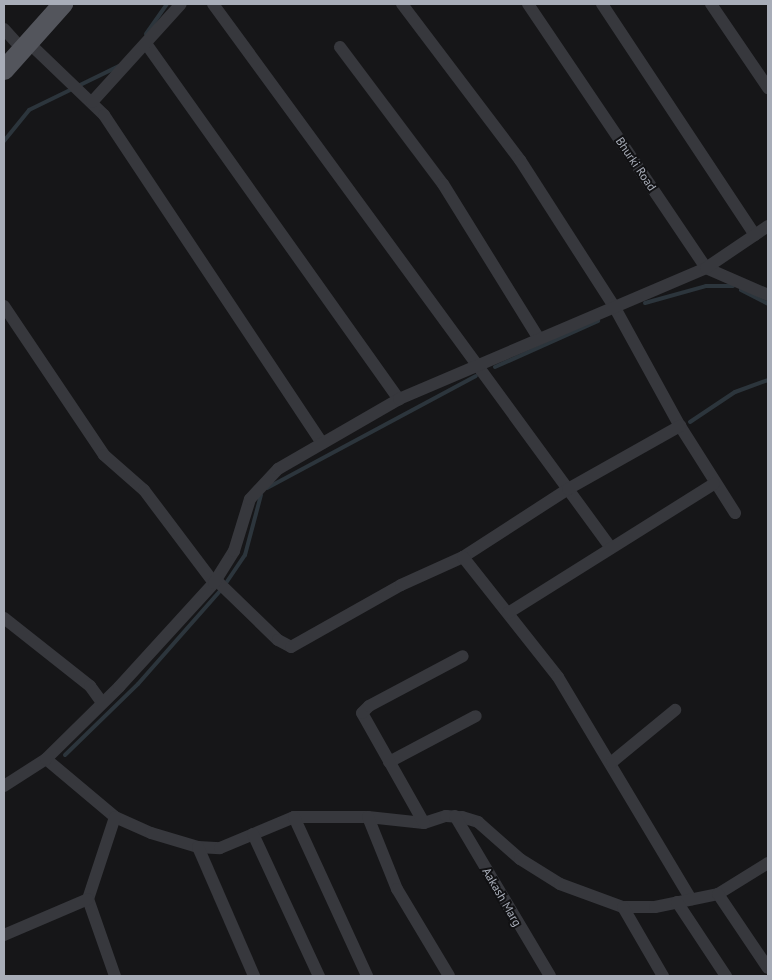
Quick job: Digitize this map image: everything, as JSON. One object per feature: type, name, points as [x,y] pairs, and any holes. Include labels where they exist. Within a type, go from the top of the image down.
[{"type":"main road","points":[[4,70],[63,4]]},
{"type":"street","points":[[90,99],[147,45],[181,4]]},
{"type":"street","points":[[213,4],[611,548]]},
{"type":"street","points":[[402,4],[520,160],[615,308],[680,426],[714,484],[735,513]]},
{"type":"street","name":"Bhurki Road","points":[[528,4],[706,268]]},
{"type":"street","points":[[602,4],[755,235]]},
{"type":"street","points":[[711,4],[768,88]]},
{"type":"street","points":[[4,29],[90,99],[322,443]]},
{"type":"street","points":[[147,45],[399,399]]},
{"type":"street","points":[[340,47],[443,184],[538,337]]},
{"type":"street","points":[[4,786],[46,759],[101,701],[120,687],[215,582],[234,551],[250,499],[262,483],[322,443],[399,399],[538,337],[615,308],[706,268],[768,226]]},
{"type":"street","points":[[706,268],[768,295]]},
{"type":"street","points":[[4,306],[104,455],[144,490],[215,582],[278,640],[291,647],[401,585],[463,557],[568,489],[680,426]]},
{"type":"street","points":[[508,613],[714,484]]},
{"type":"street","points":[[463,557],[558,677],[612,762],[691,900]]},
{"type":"street","points":[[4,618],[90,686],[101,701]]},
{"type":"street","points":[[424,823],[362,716],[363,711],[463,656]]},
{"type":"street","points":[[612,762],[675,710]]},
{"type":"street","points":[[389,762],[476,716]]},
{"type":"street","points":[[46,759],[115,817],[151,833],[198,847],[220,848],[294,817],[368,817],[424,823],[455,816],[478,822],[520,859],[560,884],[623,907],[677,902],[718,894],[768,863]]},
{"type":"street","name":"Aakash Marg","points":[[455,816],[550,976]]},
{"type":"street","points":[[115,817],[88,899],[115,976]]},
{"type":"street","points":[[294,817],[368,976]]},
{"type":"street","points":[[368,817],[397,889],[449,976]]},
{"type":"street","points":[[254,834],[319,976]]},
{"type":"street","points":[[198,847],[254,976]]},
{"type":"street","points":[[718,894],[768,968]]},
{"type":"street","points":[[4,935],[88,899]]},
{"type":"street","points":[[677,902],[726,976]]},
{"type":"street","points":[[623,907],[663,976]]},
{"type":"waterway","points":[[146,34],[167,4]]},
{"type":"waterway","points":[[78,86],[119,66]]},
{"type":"waterway","points":[[4,141],[29,110],[72,89]]},
{"type":"waterway","points":[[645,303],[706,286],[733,286]]},
{"type":"waterway","points":[[741,290],[768,304]]},
{"type":"waterway","points":[[495,367],[598,321]]},
{"type":"waterway","points":[[267,488],[476,376]]},
{"type":"waterway","points":[[690,422],[735,392],[768,380]]},
{"type":"waterway","points":[[226,583],[245,555],[261,495]]},
{"type":"waterway","points":[[65,755],[138,684],[220,591]]}]
